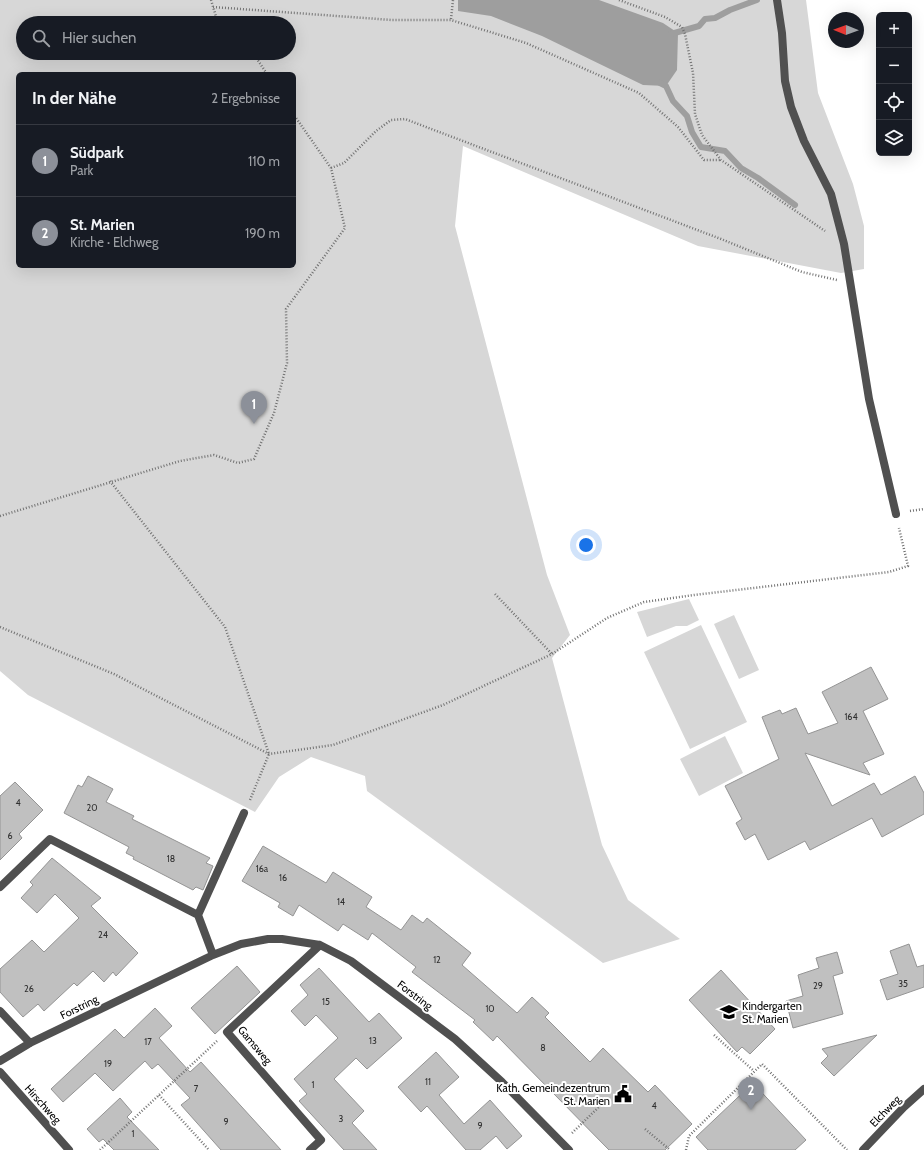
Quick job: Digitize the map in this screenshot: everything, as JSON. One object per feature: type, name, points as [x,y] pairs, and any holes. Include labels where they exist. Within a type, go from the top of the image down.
[{"type":"street","points":[[778,0],[785,82],[791,107],[804,141],[832,194],[844,244],[869,399],[896,514]]},
{"type":"street","points":[[198,915],[244,813]]},
{"type":"street","points":[[0,887],[50,839],[198,915],[213,955]]},
{"type":"street","name":"Forstring","points":[[0,1060],[30,1042],[213,955],[241,944],[268,939],[296,940],[320,945],[351,961],[455,1039],[502,1082],[569,1150]]},
{"type":"street","name":"Gamsweg","points":[[310,1150],[321,1140],[227,1032],[320,945]]},
{"type":"street","points":[[0,1011],[30,1042]]},
{"type":"street","name":"Hirschweg","points":[[0,1072],[69,1150]]},
{"type":"street","name":"Elchweg","points":[[863,1150],[904,1107],[924,1089]]},
{"type":"path","points":[[211,0],[216,16]]},
{"type":"path","points":[[451,20],[453,0]]},
{"type":"path","points":[[619,0],[665,17],[682,27],[685,34],[693,73],[695,114],[702,135],[721,160],[844,244]]},
{"type":"path","points":[[213,7],[392,20],[451,20],[526,43],[639,93],[678,127],[704,160],[721,160]]},
{"type":"path","points":[[258,60],[266,72]]},
{"type":"path","points":[[0,516],[110,481],[180,461],[214,455],[238,463],[254,459],[274,413],[287,363],[286,309],[345,228],[331,168],[296,118]]},
{"type":"path","points":[[331,168],[344,163],[376,131],[392,120],[404,119],[721,239],[802,272],[832,280],[849,281]]},
{"type":"path","points":[[110,481],[225,626],[269,754],[244,813]]},
{"type":"path","points":[[0,627],[114,674],[269,754],[334,745],[443,705],[552,654],[607,618],[644,602],[890,572],[908,566],[896,514]]},
{"type":"path","points":[[495,594],[552,654]]},
{"type":"path","points":[[100,1150],[227,1032]]},
{"type":"path","points":[[714,1035],[754,1072]]},
{"type":"path","points":[[686,1150],[689,1136],[762,1064],[847,1150]]},
{"type":"path","points":[[159,1095],[209,1150]]},
{"type":"path","points":[[562,1143],[605,1101]]},
{"type":"path","points":[[645,1129],[669,1150]]},
{"type":"shaded area","points":[[0,0],[806,0],[818,93],[853,184],[864,226],[864,269],[841,273],[698,246],[463,146],[455,226],[547,575],[570,635],[552,658],[602,845],[628,900],[680,939],[603,963],[367,791],[365,776],[311,757],[279,777],[255,812],[28,695],[0,671]]},
{"type":"shaded area","points":[[458,0],[599,0],[663,23],[678,33],[677,70],[666,86],[643,85],[542,36],[491,16],[458,11]]},
{"type":"shaded area","points":[[689,599],[699,620],[687,626],[676,626],[647,637],[637,612]]},
{"type":"shaded area","points":[[734,615],[759,670],[739,679],[714,624]]},
{"type":"shaded area","points":[[701,625],[747,722],[690,749],[644,652]]},
{"type":"shaded area","points":[[725,736],[743,773],[699,796],[680,759]]},
{"type":"building","points":[[871,667],[888,699],[863,711],[884,754],[863,763],[870,775],[805,753],[832,806],[874,783],[881,795],[915,776],[924,793],[924,814],[882,837],[872,818],[810,850],[805,841],[768,860],[755,834],[745,840],[736,823],[742,819],[725,786],[779,759],[762,717],[780,710],[782,714],[796,708],[808,734],[838,723],[822,692]]},
{"type":"building","points":[[88,776],[113,789],[106,802],[134,816],[132,819],[210,858],[206,863],[213,866],[203,890],[196,887],[193,890],[133,859],[134,857],[126,853],[129,847],[64,813],[78,785],[82,787]]},
{"type":"building","points":[[15,782],[43,810],[19,834],[22,838],[0,860],[0,796]]},
{"type":"building","points":[[263,846],[326,883],[333,872],[372,897],[366,907],[401,930],[412,915],[423,923],[427,918],[471,953],[462,965],[517,1013],[532,997],[549,1013],[545,1017],[590,1062],[603,1048],[648,1092],[655,1085],[692,1124],[665,1150],[609,1150],[497,1036],[493,1041],[473,1022],[475,1020],[412,972],[416,967],[372,933],[368,940],[343,924],[338,931],[299,905],[293,916],[278,907],[280,903],[242,881]]},
{"type":"building","points":[[52,858],[101,898],[91,906],[138,953],[116,976],[113,972],[104,982],[93,971],[77,986],[74,983],[44,1011],[38,1004],[23,1017],[0,992],[0,969],[32,940],[44,952],[79,918],[55,894],[37,913],[21,898],[33,885],[30,882]]},
{"type":"building","points":[[909,944],[917,967],[924,965],[924,987],[887,1000],[880,980],[898,974],[890,951]]},
{"type":"building","points":[[837,952],[843,973],[833,976],[843,1014],[793,1028],[786,1001],[803,996],[798,975],[819,968],[816,958]]},
{"type":"building","points":[[237,966],[260,992],[215,1034],[191,1008]]},
{"type":"building","points":[[319,968],[369,1022],[379,1013],[402,1038],[367,1069],[356,1058],[334,1079],[364,1111],[352,1123],[377,1150],[344,1150],[299,1101],[307,1094],[294,1079],[338,1038],[316,1015],[305,1026],[291,1011],[308,995],[300,985]]},
{"type":"building","points":[[721,970],[775,1029],[750,1054],[742,1047],[737,1052],[689,1000]]},
{"type":"building","points":[[155,1008],[172,1026],[159,1038],[190,1072],[201,1062],[281,1150],[221,1150],[181,1105],[190,1098],[158,1064],[152,1069],[145,1061],[113,1091],[95,1073],[63,1102],[51,1089],[115,1029],[124,1038]]},
{"type":"building","points":[[877,1035],[834,1076],[821,1063],[828,1056],[822,1049]]},
{"type":"building","points":[[436,1052],[459,1077],[439,1095],[464,1124],[490,1100],[522,1136],[507,1149],[496,1136],[480,1150],[466,1150],[427,1106],[421,1112],[398,1087]]},
{"type":"building","points":[[753,1083],[806,1140],[795,1150],[708,1150],[696,1137]]},
{"type":"building","points":[[120,1098],[132,1112],[127,1117],[159,1150],[114,1150],[103,1139],[99,1142],[87,1129]]},
{"type":"waterway","points":[[671,34],[699,26],[705,19],[715,18],[730,10],[757,0]]},
{"type":"waterway","points":[[660,83],[666,86],[673,101],[687,116],[692,132],[701,147],[725,151],[741,168],[758,178],[795,205]]},
{"type":"place","name":"Südpark","points":[[254,424]]},
{"type":"place","name":"Kindergarten St. Marien","points":[[729,1012]]},
{"type":"place","name":"Kath. Gemeindezentrum St. Marien","points":[[623,1094]]},
{"type":"place","name":"St. Marien","points":[[751,1110]]}]
